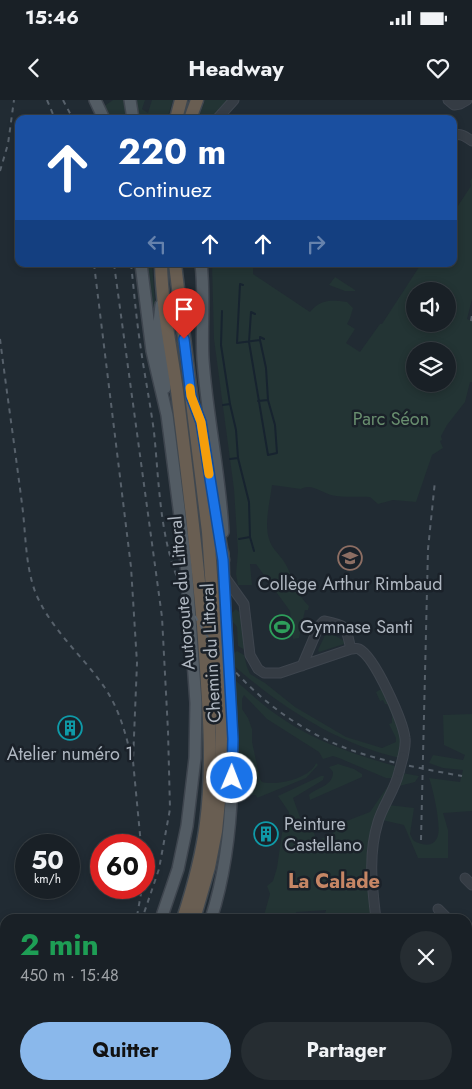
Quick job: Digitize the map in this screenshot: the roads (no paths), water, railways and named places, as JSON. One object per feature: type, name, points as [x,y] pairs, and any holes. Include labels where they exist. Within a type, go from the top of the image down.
[{"type":"highway","points":[[177,115],[181,100]]},
{"type":"highway","points":[[191,115],[197,100]]},
{"type":"highway","name":"Autoroute du Littoral","points":[[161,267],[162,296],[169,335],[195,531],[210,730],[206,824],[198,868],[184,914]]},
{"type":"highway","name":"Autoroute du Littoral","points":[[175,267],[212,571],[222,732],[222,772],[216,831],[209,867],[195,914]]},
{"type":"highway","points":[[191,396],[201,422],[223,560]]},
{"type":"main road","points":[[95,100],[102,115]]},
{"type":"main road","points":[[130,100],[132,115]]},
{"type":"main road","name":"Chemin du Littoral","points":[[141,267],[157,380],[167,415],[186,563],[195,688],[196,731],[193,785],[178,869],[163,914]]},
{"type":"main road","name":"Chemin du Littoral","points":[[202,267],[203,361],[222,512],[233,739],[232,806],[222,875],[212,914]]},
{"type":"main road","points":[[162,296],[159,323],[167,415]]},
{"type":"street","points":[[220,115],[234,100]]},
{"type":"street","points":[[448,100],[454,105],[467,100]]},
{"type":"street","points":[[457,134],[472,141]]},
{"type":"street","points":[[224,576],[244,604],[250,655],[258,669],[264,673],[272,674],[352,649],[359,650],[372,665],[391,696],[404,734],[405,744],[395,786],[378,820],[371,859],[376,914]]},
{"type":"street","points":[[226,606],[240,606],[247,618]]},
{"type":"street","points":[[302,666],[319,626],[324,621],[342,624],[352,649]]},
{"type":"street","points":[[465,878],[472,885]]},
{"type":"street","points":[[438,909],[443,914]]},
{"type":"waterway","points":[[243,285],[240,284],[237,343],[260,340],[260,337],[264,339]]},
{"type":"waterway","points":[[222,311],[221,345],[236,430],[238,458],[249,502],[250,537],[254,551]]},
{"type":"waterway","points":[[255,314],[251,312],[249,342],[268,455],[277,453],[275,425],[268,400],[266,368],[260,340]]},
{"type":"waterway","points":[[258,401],[268,400]]},
{"type":"waterway","points":[[223,405],[230,404]]},
{"type":"waterway","points":[[230,459],[238,458]]},
{"type":"waterway","points":[[239,539],[250,537]]},
{"type":"railway","points":[[0,171],[8,144],[14,100]]},
{"type":"railway","points":[[47,100],[53,115]]},
{"type":"railway","points":[[63,100],[71,115]]},
{"type":"railway","points":[[94,267],[131,567],[137,663],[133,761],[140,834]]},
{"type":"railway","points":[[114,267],[162,617],[168,731],[170,809],[159,869],[144,914]]},
{"type":"railway","points":[[131,267],[154,432],[165,534],[178,581],[193,613],[212,642],[234,670],[259,695],[286,716],[316,735],[348,749],[376,758],[462,776]]},
{"type":"railway","points":[[471,321],[472,315]]},
{"type":"railway","points":[[0,339],[32,583],[50,620],[105,688],[120,717],[129,748]]},
{"type":"railway","points":[[421,840],[428,549],[435,481]]},
{"type":"railway","points":[[137,914],[140,899]]},
{"type":"place","name":"Collège Arthur Rimbaud","points":[[350,558]]},
{"type":"place","name":"Gymnase Santi","points":[[282,627]]},
{"type":"place","name":"Atelier numéro 1","points":[[70,728]]},
{"type":"place","name":"Peinture Castellano","points":[[266,834]]},
{"type":"district","name":"La Calade","points":[[334,881]]},
{"type":"park label","name":"Parc Séon","points":[[391,419]]}]
